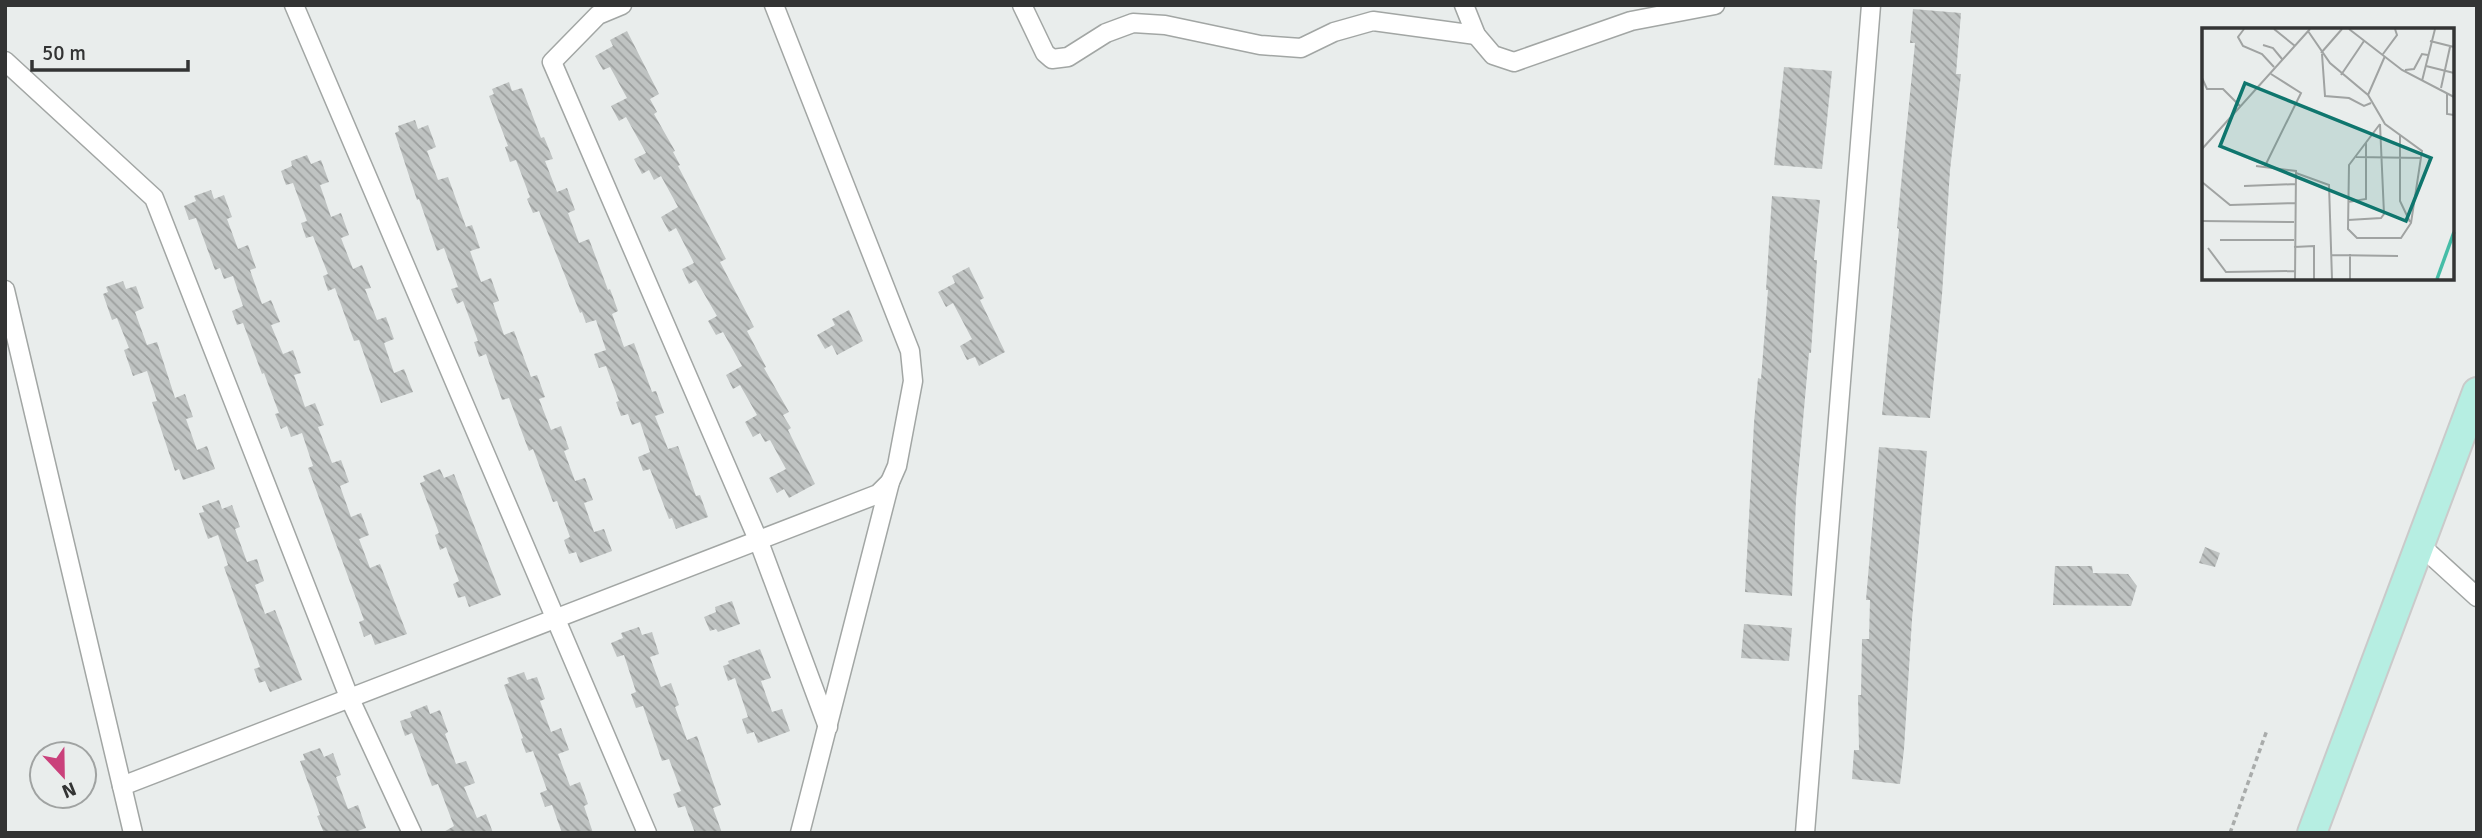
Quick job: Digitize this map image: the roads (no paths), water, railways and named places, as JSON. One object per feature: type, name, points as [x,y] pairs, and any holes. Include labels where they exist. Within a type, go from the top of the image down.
[{"type":"main road","points":[[2312,833],[2477,392]]},
{"type":"street","points":[[294,5],[647,833]]},
{"type":"street","points":[[622,5],[598,15],[552,62],[759,542],[828,727]]},
{"type":"street","points":[[774,5],[910,351],[913,381],[897,466],[890,482],[800,833]]},
{"type":"street","points":[[1022,5],[1041,44],[1052,59],[1068,57],[1105,33],[1133,23],[1165,25],[1259,45],[1301,47],[1373,21],[1476,36]]},
{"type":"street","points":[[1464,5],[1476,36],[1493,55],[1514,62],[1631,21],[1715,5]]},
{"type":"street","points":[[1805,833],[1871,5]]},
{"type":"street","points":[[5,61],[154,198],[349,697],[412,833]]},
{"type":"street","points":[[5,290],[133,833]]},
{"type":"street","points":[[122,786],[759,542],[878,494],[890,482]]},
{"type":"street","points":[[2420,545],[2477,597]]}]
